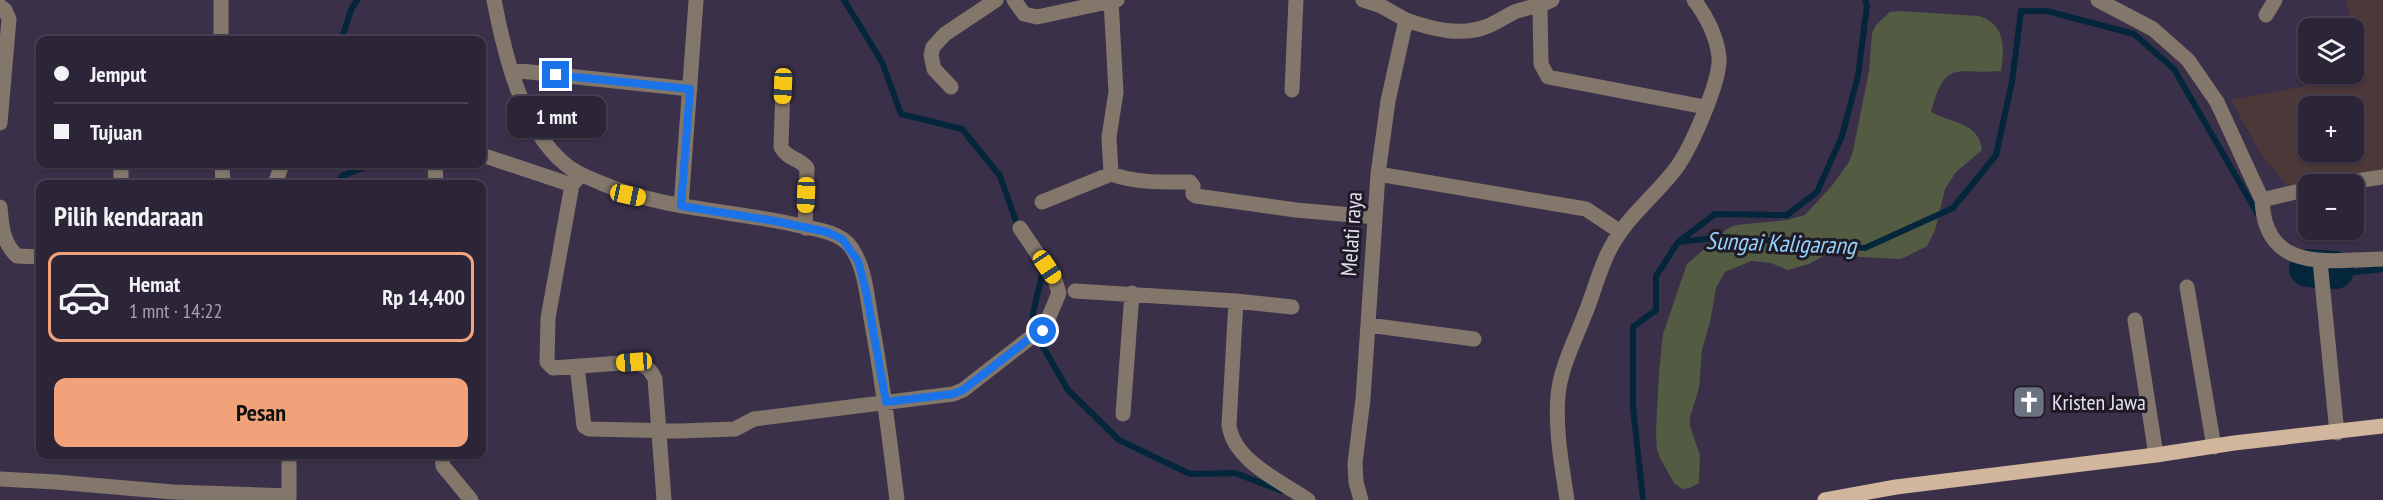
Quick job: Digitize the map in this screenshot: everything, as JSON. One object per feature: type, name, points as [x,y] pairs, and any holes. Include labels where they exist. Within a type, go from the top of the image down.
[{"type":"main road","points":[[1825,500],[1895,493],[2214,447],[2383,426]]},
{"type":"street","points":[[221,0],[221,36]]},
{"type":"street","points":[[494,0],[511,70],[529,115],[546,145],[576,180],[548,318],[547,362],[553,368],[634,362],[645,365],[652,371],[655,379],[664,500]]},
{"type":"street","points":[[951,87],[934,69],[931,55],[933,47],[945,34],[996,0]]},
{"type":"street","points":[[1014,0],[1024,14],[1037,18],[1117,0]]},
{"type":"street","points":[[1111,0],[1116,92],[1109,137],[1111,174]]},
{"type":"street","points":[[1292,90],[1296,0]]},
{"type":"street","points":[[1363,0],[1381,6],[1406,20],[1439,29],[1465,32],[1489,26],[1517,11],[1546,3],[1541,64],[1548,77],[1706,107]]},
{"type":"street","points":[[1567,500],[1558,416],[1560,382],[1606,256],[1619,231],[1676,168],[1686,152],[1706,107],[1716,77],[1719,59],[1710,26],[1694,0]]},
{"type":"street","points":[[2098,0],[2153,29],[2188,60],[2217,102],[2262,200],[2267,230],[2283,250],[2298,257],[2320,261],[2383,259]]},
{"type":"street","points":[[2266,15],[2275,0]]},
{"type":"street","points":[[681,206],[696,1]]},
{"type":"street","points":[[0,123],[9,19],[3,4]]},
{"type":"street","name":"Melati raya","points":[[1361,500],[1354,463],[1363,399],[1378,174],[1388,101],[1406,20]]},
{"type":"street","points":[[511,70],[690,89]]},
{"type":"street","points":[[783,86],[781,147],[787,156],[803,163],[807,168],[805,228]]},
{"type":"street","points":[[486,156],[628,195],[805,228],[834,234],[842,239],[858,261],[866,291],[886,402],[897,500]]},
{"type":"street","points":[[1042,202],[1111,174],[1141,181],[1190,182],[1193,194],[1196,196],[1296,210],[1375,217]]},
{"type":"street","points":[[1378,174],[1586,209],[1619,231]]},
{"type":"street","points":[[2364,180],[2383,177]]},
{"type":"street","points":[[2262,200],[2298,191]]},
{"type":"street","points":[[0,207],[2,232],[8,246],[17,256],[36,257]]},
{"type":"street","points":[[578,366],[586,428],[735,429],[754,419],[953,394],[963,390],[1036,334],[1059,293],[1055,280],[1020,228]]},
{"type":"street","points":[[2320,261],[2337,433]]},
{"type":"street","points":[[2187,287],[2214,447]]},
{"type":"street","points":[[1075,291],[1236,301],[1292,307]]},
{"type":"street","points":[[1124,414],[1132,294]]},
{"type":"street","points":[[1236,301],[1230,437],[1243,456],[1308,500]]},
{"type":"street","points":[[2135,320],[2156,455]]},
{"type":"street","points":[[1368,325],[1474,339]]},
{"type":"street","points":[[0,480],[289,498],[289,459]]},
{"type":"street","points":[[442,459],[442,466],[471,500]]},
{"type":"shaded area","points":[[2346,0],[2383,0],[2383,177],[2364,179],[2364,174],[2298,174],[2298,184],[2287,185],[2262,156],[2231,100],[2317,84],[2364,84],[2364,75],[2366,75],[2364,18],[2351,18]]},
{"type":"green space","points":[[1890,12],[1979,16],[1988,20],[1998,31],[2003,45],[2001,71],[1963,71],[1948,76],[1936,95],[1931,112],[1970,129],[1980,141],[1982,150],[1956,172],[1945,189],[1935,230],[1927,246],[1901,259],[1825,255],[1809,264],[1788,270],[1771,263],[1751,261],[1725,272],[1716,288],[1702,350],[1699,388],[1690,417],[1690,426],[1700,455],[1699,483],[1682,489],[1674,483],[1660,458],[1656,432],[1663,334],[1687,264],[1727,229],[1736,225],[1787,220],[1805,215],[1831,187],[1849,162],[1853,151],[1869,71],[1872,33],[1876,25]]},
{"type":"waterway","points":[[343,36],[351,10],[357,0]]},
{"type":"waterway","points":[[844,0],[882,62],[901,114],[962,129],[1000,176],[1018,227]]},
{"type":"waterway","points":[[1678,242],[1715,214],[1787,215],[1817,192],[1842,136],[1858,76],[1867,5],[1865,0]]},
{"type":"waterway","name":"Sungai Kaligarang","points":[[1643,500],[1633,407],[1633,327],[1656,310],[1656,276],[1678,242],[1724,237],[1865,248],[1953,208],[1996,155],[2012,82],[2021,11],[2047,11],[2134,34],[2174,69],[2260,218]]},
{"type":"waterway","points":[[339,180],[342,176],[362,168]]},
{"type":"waterway","name":"Sungai Kaligarang","points":[[2295,261],[2308,268]]},
{"type":"waterway","points":[[1041,267],[1043,271],[1033,313],[1032,328],[1068,390],[1119,440],[1190,474],[1235,473],[1282,491]]},
{"type":"waterway","name":"Sungai Kaligarang","points":[[2308,268],[2335,270]]},
{"type":"waterway","name":"Sungai Kaligarang","points":[[2335,270],[2355,272],[2383,269]]},
{"type":"place","name":"Kristen Jawa","points":[[2029,402]]},
{"type":"route","points":[[556,75],[690,89],[681,206],[775,221],[827,232],[842,239],[858,261],[866,291],[886,402],[953,394],[963,390],[1030,338],[1043,331]]}]
